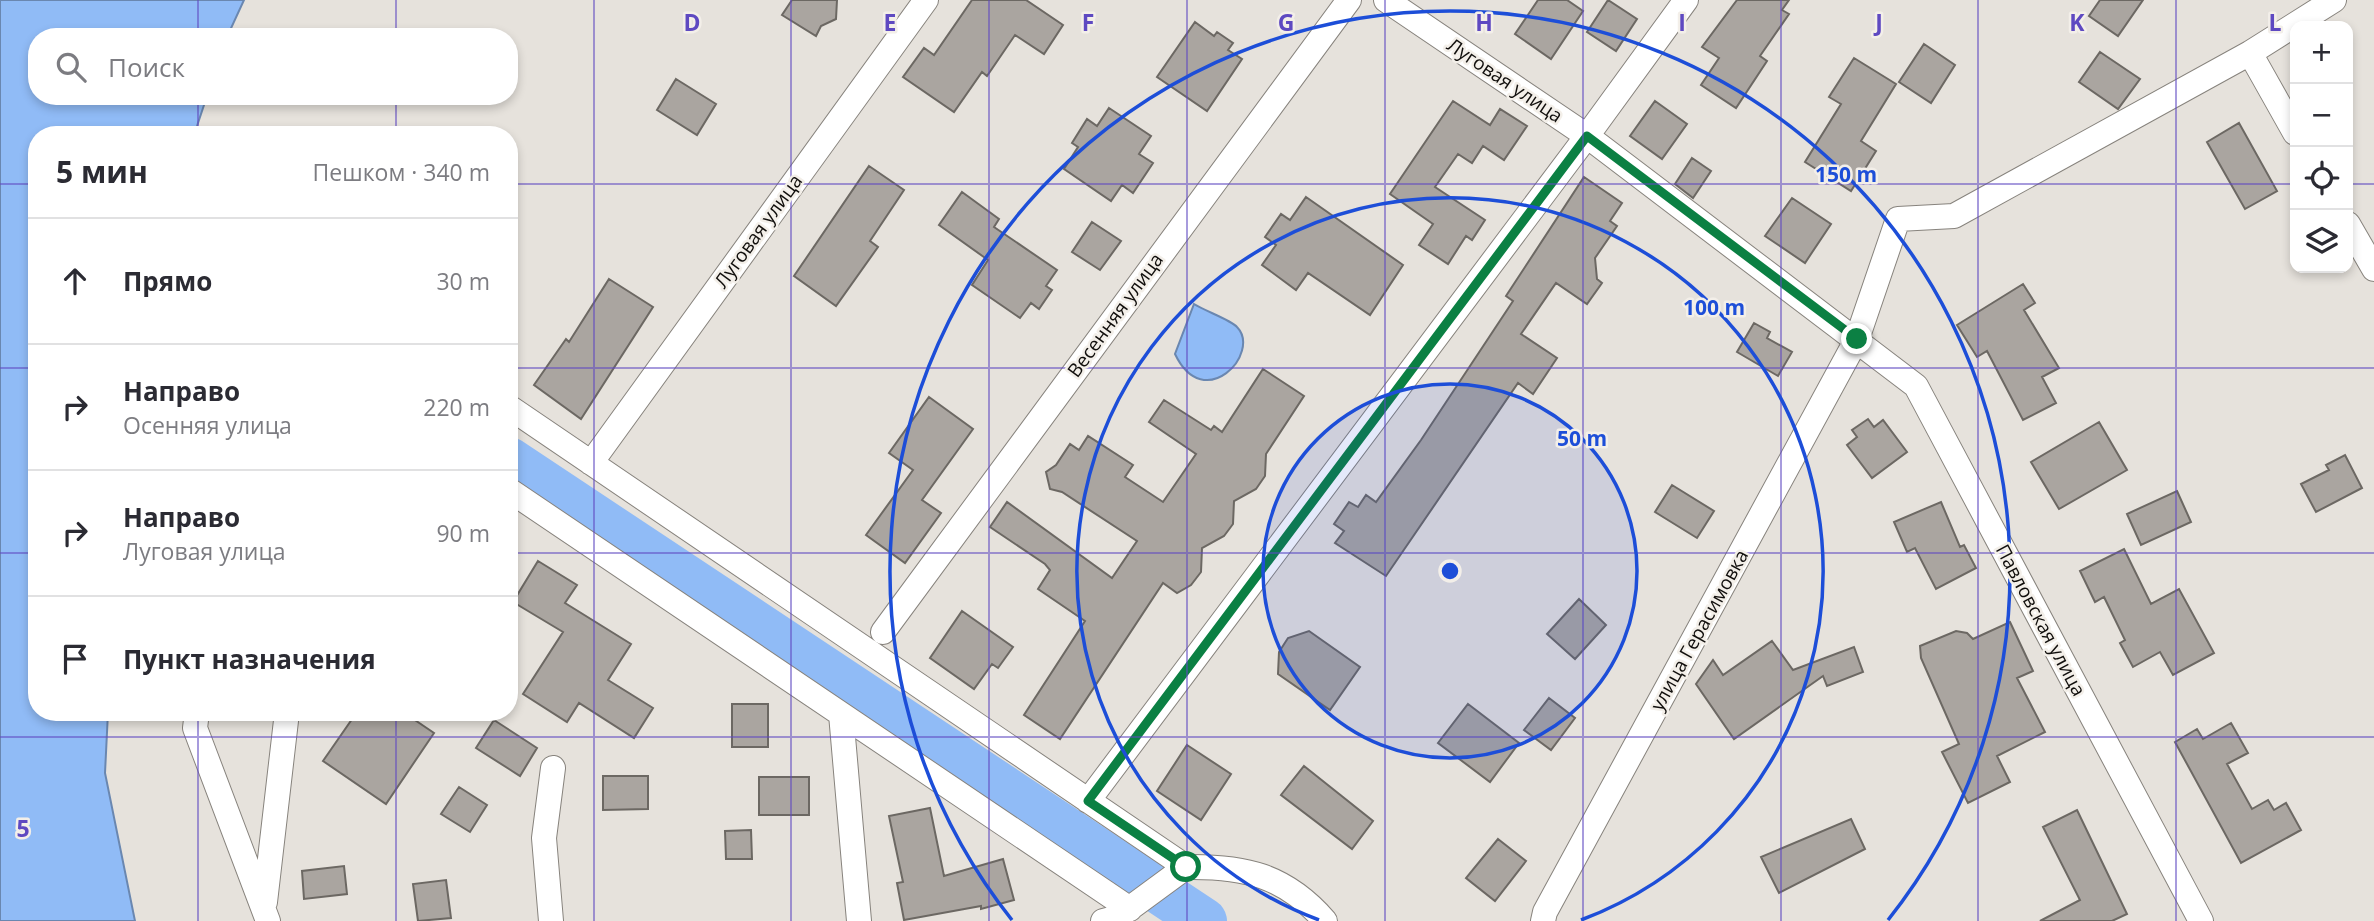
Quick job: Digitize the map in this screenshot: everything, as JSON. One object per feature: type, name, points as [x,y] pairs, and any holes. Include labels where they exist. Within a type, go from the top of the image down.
[{"type":"street","name":"Луговая улица","points":[[591,463],[926,0]]},
{"type":"street","name":"Весенняя улица","points":[[883,632],[1349,0]]},
{"type":"street","name":"Луговая улица","points":[[1386,0],[1587,136],[1857,339]]},
{"type":"street","points":[[1088,801],[1686,0]]},
{"type":"street","points":[[2290,124],[2249,53],[2334,0]]},
{"type":"street","name":"улица Герасимовка","points":[[1543,921],[1545,912],[1857,339],[1898,219],[1954,216],[2249,53]]},
{"type":"street","points":[[2353,233],[2374,269]]},
{"type":"street","name":"Павловская улица","points":[[1857,339],[1916,386],[2201,921]]},
{"type":"street","points":[[518,413],[1186,867]]},
{"type":"street","points":[[518,496],[1130,909]]},
{"type":"street","points":[[841,714],[859,921]]},
{"type":"street","points":[[196,721],[195,728],[266,913]]},
{"type":"street","points":[[266,913],[287,721]]},
{"type":"street","points":[[551,921],[544,838],[553,768]]},
{"type":"street","points":[[1103,921],[1118,917],[1186,867],[1225,866],[1256,872],[1311,905],[1325,921]]},
{"type":"water","points":[[0,0],[244,0],[231,28],[28,28],[28,105],[204,105],[197,126],[28,126],[28,721],[108,721],[105,773],[135,921],[0,921]]},
{"type":"water","points":[[1194,304],[1234,324],[1243,338],[1242,351],[1236,363],[1226,373],[1214,379],[1200,379],[1187,371],[1175,354]]},
{"type":"building","points":[[792,0],[837,0],[836,19],[821,26],[816,36],[782,15]]},
{"type":"building","points":[[972,0],[1026,0],[1063,25],[1044,54],[1015,35],[987,76],[982,72],[954,112],[903,77],[924,48],[934,55]]},
{"type":"building","points":[[1538,0],[1567,0],[1583,11],[1551,59],[1515,34]]},
{"type":"building","points":[[1608,0],[1637,19],[1616,51],[1587,32]]},
{"type":"building","points":[[1737,0],[1789,0],[1782,10],[1789,14],[1760,56],[1767,61],[1736,108],[1701,85],[1719,58],[1702,47]]},
{"type":"building","points":[[2100,0],[2143,0],[2118,36],[2089,16]]},
{"type":"building","points":[[1195,22],[1214,36],[1217,32],[1233,43],[1228,50],[1242,59],[1207,111],[1157,77]]},
{"type":"building","points":[[1924,44],[1955,65],[1931,103],[1899,82]]},
{"type":"building","points":[[2100,52],[2140,79],[2118,109],[2079,82]]},
{"type":"building","points":[[1854,58],[1896,84],[1861,141],[1876,151],[1851,191],[1805,162],[1841,104],[1829,97]]},
{"type":"building","points":[[676,79],[716,104],[697,135],[657,110]]},
{"type":"building","points":[[1453,101],[1490,125],[1500,109],[1527,126],[1504,160],[1483,146],[1472,163],[1458,154],[1435,187],[1485,220],[1472,240],[1466,236],[1448,264],[1419,245],[1433,224],[1390,194]]},
{"type":"building","points":[[1655,101],[1687,124],[1662,159],[1630,136]]},
{"type":"building","points":[[1109,108],[1151,136],[1139,154],[1153,163],[1133,193],[1122,185],[1111,201],[1064,169],[1078,147],[1072,143],[1087,119],[1097,126]]},
{"type":"building","points":[[2239,123],[2277,191],[2245,209],[2207,142]]},
{"type":"building","points":[[1692,158],[1711,171],[1693,198],[1675,184]]},
{"type":"building","points":[[869,166],[904,190],[870,241],[878,247],[836,306],[794,276]]},
{"type":"building","points":[[1584,177],[1622,203],[1610,221],[1617,226],[1595,258],[1597,279],[1602,283],[1587,304],[1556,283],[1521,334],[1557,358],[1533,394],[1518,383],[1386,576],[1335,543],[1344,531],[1334,524],[1349,502],[1358,507],[1366,495],[1376,502],[1421,440],[1513,301],[1506,296]]},
{"type":"building","points":[[962,192],[999,219],[994,227],[1057,270],[1046,286],[1052,290],[1039,309],[1031,303],[1020,318],[972,285],[988,260],[939,225]]},
{"type":"building","points":[[1306,197],[1403,265],[1370,315],[1308,273],[1296,290],[1262,265],[1276,245],[1265,237],[1281,214],[1290,220]]},
{"type":"building","points":[[1792,198],[1831,224],[1805,263],[1765,236]]},
{"type":"building","points":[[1092,222],[1121,241],[1100,270],[1072,252]]},
{"type":"building","points":[[609,279],[653,307],[581,419],[534,385],[566,339],[569,342]]},
{"type":"building","points":[[2023,284],[2035,303],[2024,310],[2059,368],[2042,377],[2056,403],[2023,420],[1987,351],[1977,357],[1957,325]]},
{"type":"building","points":[[1754,323],[1770,332],[1767,338],[1792,352],[1778,376],[1737,352]]},
{"type":"building","points":[[1263,369],[1304,396],[1266,454],[1265,476],[1256,489],[1234,501],[1233,524],[1224,536],[1202,548],[1201,572],[1191,585],[1177,593],[1163,583],[1060,739],[1024,715],[1085,621],[1038,589],[1050,570],[1045,564],[990,527],[1007,502],[1112,578],[1137,541],[1062,492],[1050,489],[1046,472],[1056,465],[1070,444],[1079,450],[1088,436],[1133,465],[1125,477],[1163,502],[1196,454],[1149,422],[1164,400],[1211,430],[1214,426],[1222,432]]},
{"type":"building","points":[[929,397],[973,429],[922,500],[941,513],[905,563],[866,535],[913,470],[889,453]]},
{"type":"building","points":[[1868,419],[1874,427],[1883,420],[1907,452],[1872,478],[1847,445],[1857,437],[1852,430]]},
{"type":"building","points":[[2099,422],[2127,470],[2059,509],[2031,462]]},
{"type":"building","points":[[2345,455],[2362,488],[2316,512],[2301,484],[2329,470],[2326,465]]},
{"type":"building","points":[[1672,485],[1714,511],[1697,538],[1655,512]]},
{"type":"building","points":[[2177,491],[2191,522],[2141,545],[2127,514]]},
{"type":"building","points":[[1941,502],[1960,547],[1964,545],[1976,568],[1936,589],[1915,548],[1907,552],[1894,522]]},
{"type":"building","points":[[2124,549],[2151,604],[2179,589],[2214,653],[2173,675],[2160,652],[2133,667],[2120,643],[2125,640],[2104,597],[2095,602],[2080,571]]},
{"type":"building","points":[[538,561],[577,585],[565,603],[631,644],[608,680],[653,708],[634,738],[579,703],[567,722],[523,694],[563,632],[518,605],[518,594]]},
{"type":"building","points":[[1579,599],[1606,625],[1575,659],[1547,634]]},
{"type":"building","points":[[962,611],[1013,647],[998,668],[992,664],[974,689],[930,658]]},
{"type":"building","points":[[2010,622],[2033,671],[2017,678],[2045,732],[1997,756],[2010,782],[1968,803],[1942,752],[1959,744],[1921,658],[1920,646],[1956,631],[1967,633],[1973,639]]},
{"type":"building","points":[[1309,631],[1360,667],[1330,710],[1278,674],[1279,652],[1288,638]]},
{"type":"building","points":[[1772,641],[1793,670],[1854,647],[1863,672],[1827,686],[1823,676],[1734,739],[1696,684],[1713,660],[1723,675]]},
{"type":"building","points":[[1549,698],[1575,718],[1551,750],[1524,730]]},
{"type":"building","points":[[732,704],[768,704],[768,747],[732,747]]},
{"type":"building","points":[[1468,704],[1519,743],[1490,782],[1438,743]]},
{"type":"building","points":[[351,721],[416,721],[434,733],[386,804],[323,761]]},
{"type":"building","points":[[496,721],[537,748],[520,776],[476,748]]},
{"type":"building","points":[[2231,723],[2248,753],[2227,764],[2252,809],[2268,800],[2274,810],[2286,803],[2301,830],[2241,863],[2175,742],[2197,729],[2203,739]]},
{"type":"building","points":[[1187,745],[1231,774],[1201,820],[1157,791]]},
{"type":"building","points":[[1304,766],[1373,821],[1352,849],[1281,795]]},
{"type":"building","points":[[603,776],[648,776],[648,809],[603,810]]},
{"type":"building","points":[[759,777],[809,777],[809,815],[759,815]]},
{"type":"building","points":[[459,787],[487,805],[470,832],[441,814]]},
{"type":"building","points":[[930,808],[944,876],[1003,859],[1014,900],[981,909],[981,906],[904,920],[897,883],[903,882],[889,816]]},
{"type":"building","points":[[2077,810],[2127,914],[2112,921],[2040,921],[2080,900],[2043,827]]},
{"type":"building","points":[[1851,819],[1865,849],[1779,893],[1761,857]]},
{"type":"building","points":[[751,830],[752,859],[726,859],[725,831]]},
{"type":"building","points":[[1498,839],[1526,861],[1495,901],[1466,878]]},
{"type":"building","points":[[344,866],[347,894],[304,899],[302,871]]},
{"type":"building","points":[[446,880],[451,918],[418,921],[413,884]]},
{"type":"waterway","points":[[518,466],[1204,921]]},
{"type":"route","points":[[1186,867],[1088,801],[1587,136],[1857,339]]}]
